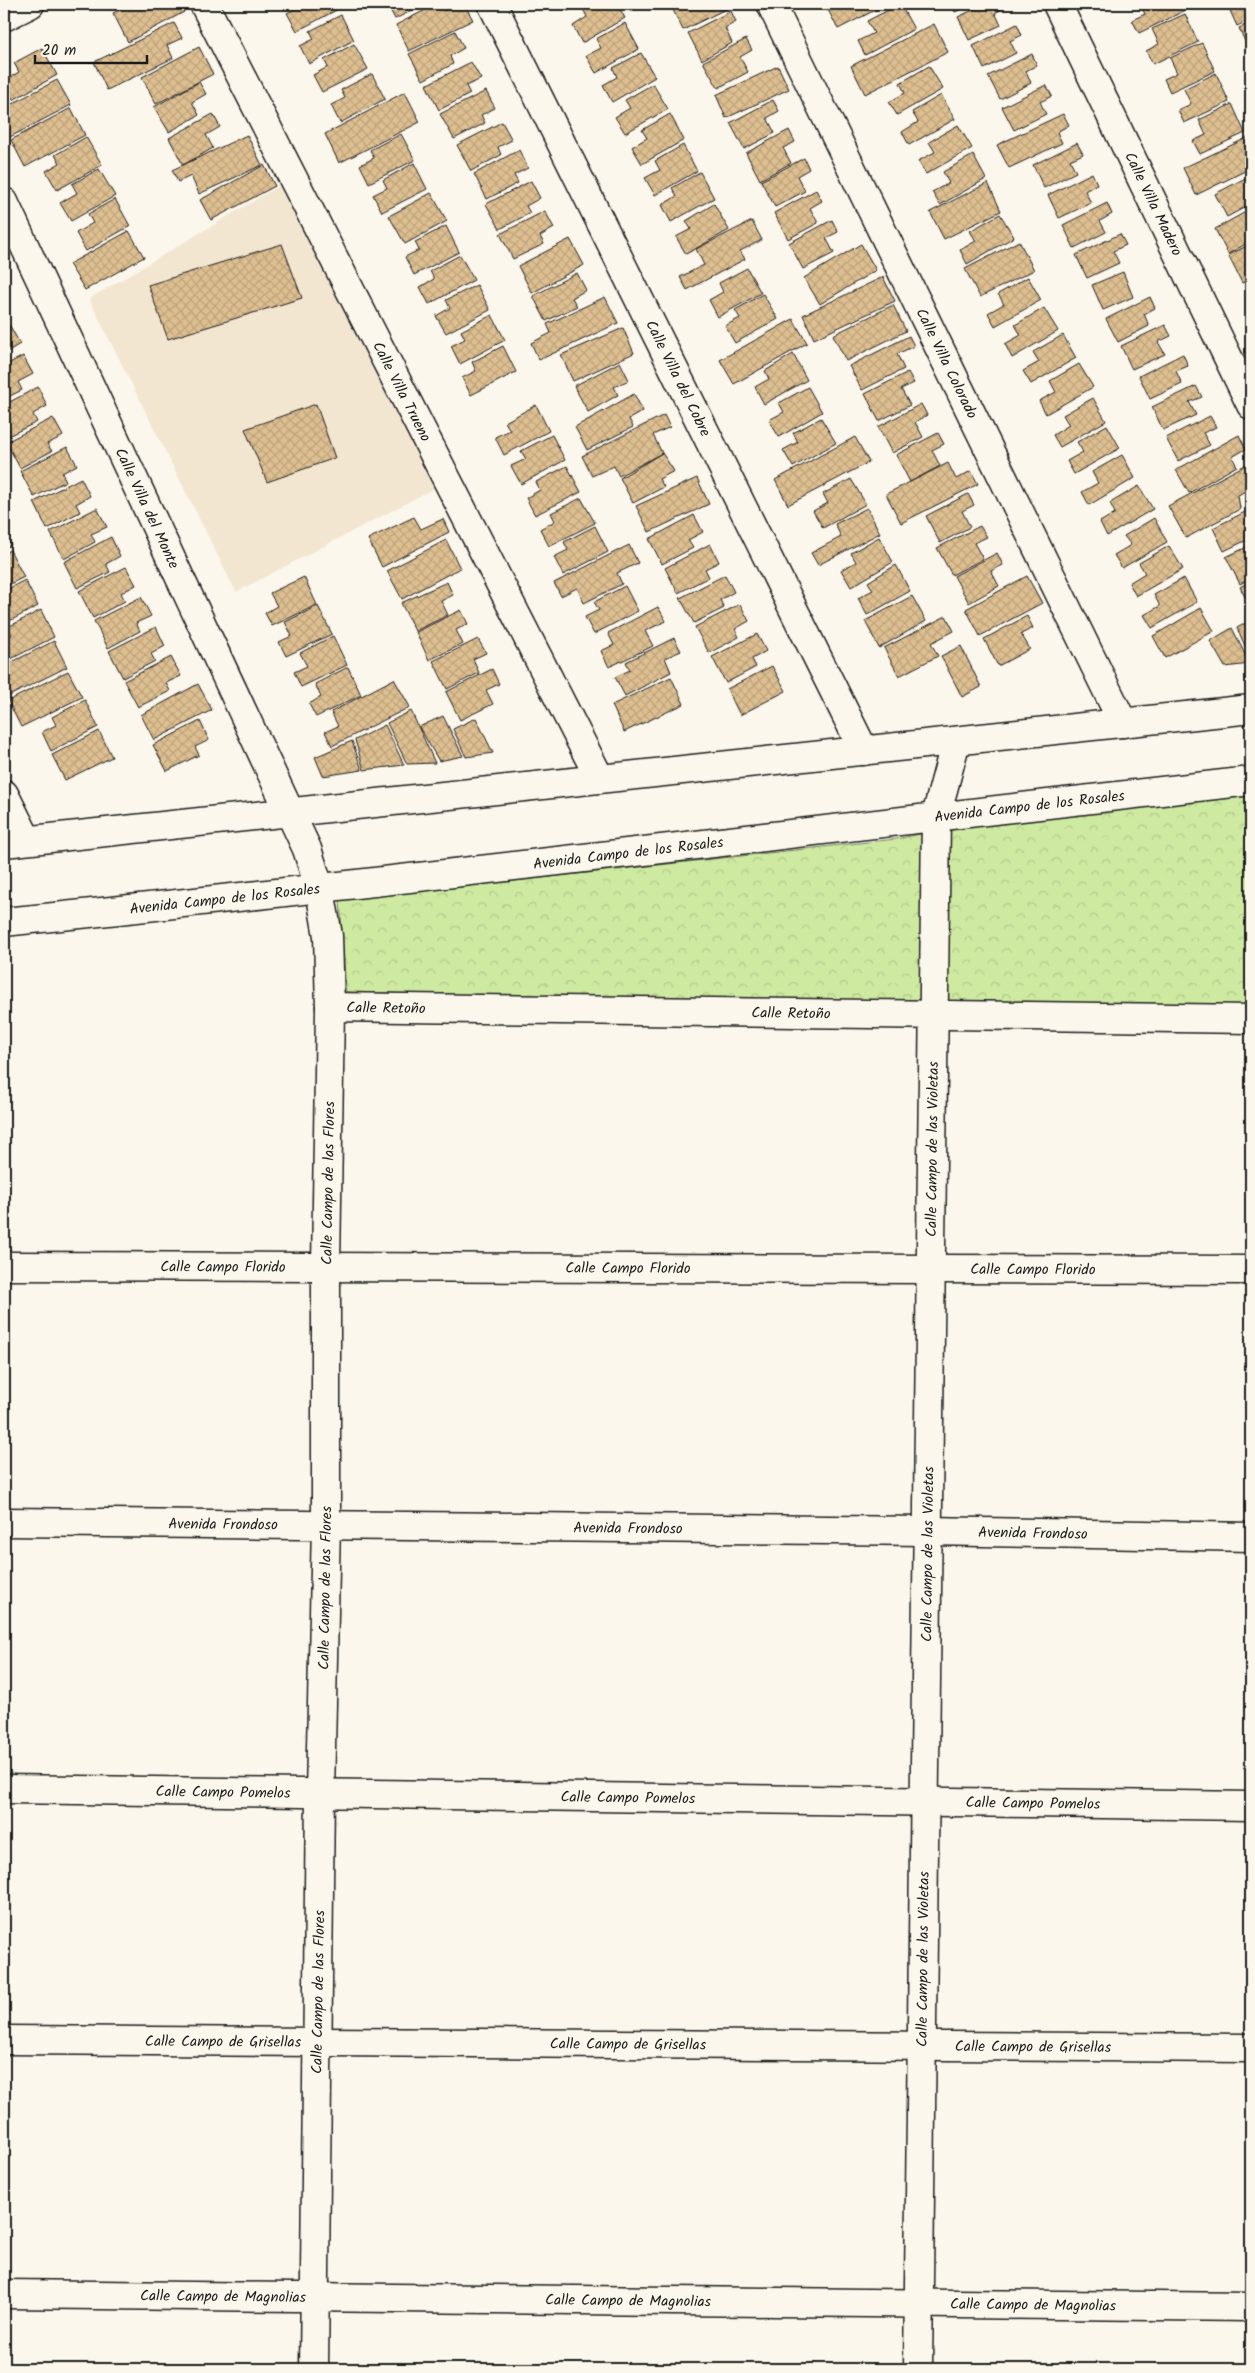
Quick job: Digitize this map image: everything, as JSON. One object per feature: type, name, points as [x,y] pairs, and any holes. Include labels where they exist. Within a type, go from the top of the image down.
[{"type":"street","points":[[4,17],[30,4]]},
{"type":"street","name":"Calle Villa Trueno","points":[[204,4],[600,779]]},
{"type":"street","name":"Calle Villa del Cobre","points":[[492,4],[864,751]]},
{"type":"street","name":"Calle Villa Colorado","points":[[771,4],[1123,723]]},
{"type":"street","name":"Calle Villa Madero","points":[[1056,4],[1251,405]]},
{"type":"street","name":"Calle Villa del Monte","points":[[4,202],[290,812]]},
{"type":"street","points":[[4,794],[15,842],[1251,709]]},
{"type":"street","name":"Calle Campo de las Violetas","points":[[918,2369],[936,816],[956,741]]},
{"type":"street","name":"Avenida Campo de los Rosales","points":[[4,922],[320,890],[936,816],[1251,781]]},
{"type":"street","name":"Calle Campo de las Flores","points":[[290,812],[307,849],[320,890],[328,936],[330,1007],[326,1266],[326,1524],[320,1793],[314,2369]]},
{"type":"street","name":"Calle Retoño","points":[[330,1007],[1251,1019]]},
{"type":"street","name":"Calle Campo Florido","points":[[4,1266],[1251,1270]]},
{"type":"street","name":"Avenida Frondoso","points":[[4,1522],[927,1531],[1251,1537]]},
{"type":"street","name":"Calle Campo Pomelos","points":[[4,1789],[1251,1806]]},
{"type":"street","name":"Calle Campo de Grisellas","points":[[4,2040],[1251,2048]]},
{"type":"street","name":"Calle Campo de Magnolias","points":[[4,2294],[1251,2307]]},
{"type":"shaded area","points":[[287,181],[443,484],[236,592],[89,299]]},
{"type":"green space","points":[[1251,796],[1251,1007],[919,1006],[346,992],[340,900],[896,839],[960,826]]},
{"type":"building","points":[[131,4],[180,4],[184,12],[128,42],[113,13]]},
{"type":"building","points":[[301,4],[340,4],[342,7],[297,31],[287,13],[302,6]]},
{"type":"building","points":[[387,4],[425,4],[395,19]]},
{"type":"building","points":[[440,4],[444,11],[464,4],[473,20],[409,51],[396,25]]},
{"type":"building","points":[[564,4],[582,4],[568,11]]},
{"type":"building","points":[[592,4],[617,4],[625,18],[582,43],[573,26],[587,17],[583,9]]},
{"type":"building","points":[[670,4],[736,4],[683,30]]},
{"type":"building","points":[[825,4],[887,4],[838,29]]},
{"type":"building","points":[[900,4],[914,29],[865,55],[858,41],[874,33],[867,21]]},
{"type":"building","points":[[951,4],[974,4],[955,12]]},
{"type":"building","points":[[986,4],[1006,4],[1007,6],[995,13],[1001,25],[969,40],[958,17]]},
{"type":"building","points":[[1140,4],[1180,4],[1184,11],[1139,33],[1132,20],[1145,14]]},
{"type":"building","points":[[1227,4],[1251,4],[1251,19],[1237,26]]},
{"type":"building","points":[[731,11],[736,22],[725,28],[732,43],[702,60],[688,33]]},
{"type":"building","points":[[1185,14],[1198,42],[1153,64],[1146,51],[1159,44],[1152,29]]},
{"type":"building","points":[[341,15],[354,40],[309,64],[300,46],[314,39],[310,31]]},
{"type":"building","points":[[1251,22],[1251,55],[1239,28]]},
{"type":"building","points":[[174,23],[182,38],[167,45],[173,58],[107,90],[94,62]]},
{"type":"building","points":[[625,23],[639,49],[596,73],[586,56],[601,48],[596,39]]},
{"type":"building","points":[[934,24],[948,52],[865,94],[851,66]]},
{"type":"building","points":[[1017,24],[1022,35],[1010,41],[1016,53],[984,69],[973,46]]},
{"type":"building","points":[[455,31],[464,48],[450,56],[453,64],[423,80],[409,54]]},
{"type":"building","points":[[746,39],[752,50],[740,57],[748,72],[718,88],[703,62]]},
{"type":"building","points":[[1202,43],[1215,71],[1170,92],[1164,79],[1177,73],[1170,58]]},
{"type":"building","points":[[354,44],[368,69],[322,92],[313,75],[328,67],[324,60]]},
{"type":"building","points":[[199,47],[213,74],[156,104],[142,77]]},
{"type":"building","points":[[42,48],[57,75],[13,100],[4,81],[19,72],[14,63]]},
{"type":"building","points":[[641,53],[655,77],[612,102],[603,85],[617,77],[613,68]]},
{"type":"building","points":[[1032,54],[1037,65],[1026,71],[1031,83],[1000,99],[988,76]]},
{"type":"building","points":[[471,62],[481,79],[466,86],[470,94],[439,110],[426,85]]},
{"type":"building","points":[[778,66],[789,89],[726,118],[716,95]]},
{"type":"building","points":[[929,66],[943,89],[897,115],[889,102],[905,93],[900,83]]},
{"type":"building","points":[[1216,73],[1229,102],[1184,123],[1178,110],[1191,104],[1184,89]]},
{"type":"building","points":[[372,74],[385,99],[340,123],[331,105],[345,98],[341,90]]},
{"type":"building","points":[[57,80],[71,105],[10,137],[4,126],[4,108]]},
{"type":"building","points":[[199,82],[206,94],[192,102],[199,115],[169,132],[154,107]]},
{"type":"building","points":[[653,84],[668,109],[625,133],[615,117],[630,108],[625,100]]},
{"type":"building","points":[[1046,85],[1052,96],[1040,102],[1046,114],[1014,130],[1002,107]]},
{"type":"building","points":[[486,91],[495,108],[481,115],[485,123],[454,139],[440,114]]},
{"type":"building","points":[[405,92],[420,122],[339,163],[325,134]]},
{"type":"building","points":[[941,95],[955,119],[909,145],[902,132],[918,122],[912,112]]},
{"type":"building","points":[[773,100],[779,111],[767,118],[775,133],[744,149],[730,123]]},
{"type":"building","points":[[1232,104],[1245,133],[1200,154],[1193,141],[1206,135],[1199,120]]},
{"type":"building","points":[[71,108],[85,135],[25,167],[11,140]]},
{"type":"building","points":[[213,114],[220,127],[206,135],[213,148],[183,165],[169,138]]},
{"type":"building","points":[[670,114],[684,140],[642,164],[632,147],[647,138],[642,130]]},
{"type":"building","points":[[1063,114],[1069,125],[1057,132],[1062,143],[1009,168],[997,145]]},
{"type":"building","points":[[502,122],[512,140],[498,147],[501,155],[471,171],[457,145]]},
{"type":"building","points":[[958,125],[972,148],[926,174],[918,161],[935,152],[929,142]]},
{"type":"building","points":[[789,130],[795,142],[783,148],[791,163],[760,180],[746,153]]},
{"type":"building","points":[[401,134],[415,160],[369,183],[360,165],[374,158],[370,150]]},
{"type":"building","points":[[247,135],[262,165],[199,194],[191,176],[178,182],[172,170]]},
{"type":"building","points":[[1251,136],[1251,168],[1196,195],[1183,168]]},
{"type":"building","points":[[86,137],[102,165],[57,190],[46,171],[60,163],[55,155]]},
{"type":"building","points":[[1077,143],[1083,154],[1070,160],[1076,172],[1044,188],[1033,165]]},
{"type":"building","points":[[683,145],[697,171],[655,195],[645,178],[660,170],[655,161]]},
{"type":"building","points":[[519,150],[528,168],[514,175],[518,183],[487,199],[474,174]]},
{"type":"building","points":[[973,155],[986,179],[940,205],[932,192],[949,183],[943,172]]},
{"type":"building","points":[[804,158],[809,169],[797,176],[805,191],[775,207],[761,181]]},
{"type":"building","points":[[414,163],[427,189],[382,212],[373,195],[387,188],[383,180]]},
{"type":"building","points":[[264,165],[275,186],[211,220],[200,200]]},
{"type":"building","points":[[99,169],[115,196],[71,221],[60,203],[77,193],[72,184]]},
{"type":"building","points":[[700,172],[714,198],[671,222],[662,205],[677,196],[672,188]]},
{"type":"building","points":[[1092,173],[1097,184],[1085,191],[1091,203],[1059,218],[1048,195]]},
{"type":"building","points":[[1251,175],[1251,204],[1227,217],[1215,194]]},
{"type":"building","points":[[531,181],[540,198],[526,206],[530,213],[500,229],[486,204]]},
{"type":"building","points":[[988,183],[1001,211],[944,239],[930,212]]},
{"type":"building","points":[[816,190],[822,201],[810,208],[818,223],[788,239],[774,213]]},
{"type":"building","points":[[431,193],[447,221],[405,244],[389,216]]},
{"type":"building","points":[[115,199],[130,226],[86,251],[76,233],[93,223],[88,214]]},
{"type":"building","points":[[1107,203],[1112,214],[1100,221],[1106,232],[1074,248],[1063,225]]},
{"type":"building","points":[[714,204],[729,230],[686,254],[676,237],[691,229],[686,221]]},
{"type":"building","points":[[1251,209],[1251,241],[1228,254],[1215,229]]},
{"type":"building","points":[[545,211],[554,228],[540,236],[544,244],[513,259],[500,234]]},
{"type":"building","points":[[1000,214],[1014,237],[967,264],[960,250],[976,241],[970,231]]},
{"type":"building","points":[[832,220],[838,232],[826,238],[834,253],[803,269],[789,243]]},
{"type":"building","points":[[752,221],[762,240],[740,251],[745,259],[687,290],[680,277],[704,265],[696,249]]},
{"type":"building","points":[[446,226],[459,252],[414,275],[405,257],[419,250],[415,242]]},
{"type":"building","points":[[129,231],[144,257],[85,290],[69,264]]},
{"type":"building","points":[[1120,234],[1126,245],[1113,251],[1119,263],[1087,278],[1076,255]]},
{"type":"building","points":[[570,239],[584,265],[532,293],[518,266]]},
{"type":"building","points":[[1019,241],[1034,270],[980,297],[965,269]]},
{"type":"building","points":[[282,244],[302,298],[168,339],[148,285]]},
{"type":"building","points":[[861,244],[876,270],[820,304],[804,278]]},
{"type":"building","points":[[1251,244],[1251,279],[1242,283],[1228,255]]},
{"type":"building","points":[[460,255],[474,280],[429,304],[420,287],[434,279],[430,271]]},
{"type":"building","points":[[747,268],[761,293],[718,317],[709,300],[723,292],[719,283]]},
{"type":"building","points":[[1123,272],[1133,297],[1103,310],[1092,285]]},
{"type":"building","points":[[577,273],[586,290],[572,298],[577,306],[546,321],[533,296]]},
{"type":"building","points":[[883,277],[895,301],[814,339],[803,315]]},
{"type":"building","points":[[1028,277],[1041,300],[995,326],[988,313],[1004,304],[998,294]]},
{"type":"building","points":[[1251,280],[1251,295],[1245,283]]},
{"type":"building","points":[[477,285],[490,310],[446,333],[436,316],[450,308],[446,300]]},
{"type":"building","points":[[763,294],[778,319],[735,343],[725,326],[740,318],[735,310]]},
{"type":"building","points":[[605,297],[618,323],[539,360],[531,343],[551,333],[547,324]]},
{"type":"building","points":[[1150,297],[1155,308],[1144,314],[1149,326],[1118,342],[1106,319]]},
{"type":"building","points":[[893,305],[906,331],[846,361],[833,335]]},
{"type":"building","points":[[1044,308],[1058,331],[1012,358],[1005,344],[1021,335],[1015,325]]},
{"type":"building","points":[[492,315],[505,340],[460,364],[451,346],[465,339],[461,331]]},
{"type":"building","points":[[793,319],[807,343],[734,384],[720,360]]},
{"type":"building","points":[[1165,325],[1171,336],[1158,342],[1165,354],[1132,369],[1121,346]]},
{"type":"building","points":[[10,326],[20,344],[5,353],[9,360],[4,363],[4,330]]},
{"type":"building","points":[[623,328],[634,353],[573,381],[561,355]]},
{"type":"building","points":[[1063,335],[1076,358],[1031,384],[1023,371],[1039,362],[1033,352]]},
{"type":"building","points":[[909,336],[914,346],[897,354],[904,369],[862,390],[849,366]]},
{"type":"building","points":[[503,346],[516,372],[471,395],[462,378],[476,371],[472,362]]},
{"type":"building","points":[[793,354],[807,380],[764,404],[755,387],[769,379],[765,371]]},
{"type":"building","points":[[1183,354],[1188,366],[1176,371],[1182,384],[1150,399],[1139,376]]},
{"type":"building","points":[[23,356],[33,374],[18,382],[22,390],[4,399],[4,366]]},
{"type":"building","points":[[620,362],[629,380],[614,387],[618,395],[588,412],[574,386]]},
{"type":"building","points":[[1079,364],[1093,387],[1046,414],[1039,401],[1056,392],[1050,381]]},
{"type":"building","points":[[908,372],[914,383],[901,389],[910,405],[879,421],[865,394]]},
{"type":"building","points":[[1196,386],[1202,397],[1189,402],[1196,415],[1163,430],[1152,407]]},
{"type":"building","points":[[38,387],[47,406],[33,414],[37,422],[4,438],[4,405]]},
{"type":"building","points":[[808,387],[822,412],[779,437],[769,420],[784,412],[779,403]]},
{"type":"building","points":[[634,394],[643,411],[629,419],[633,427],[587,450],[575,427]]},
{"type":"building","points":[[1093,398],[1106,421],[1060,447],[1053,435],[1069,425],[1063,415]]},
{"type":"building","points":[[316,404],[335,458],[267,482],[245,429]]},
{"type":"building","points":[[921,404],[927,415],[915,422],[923,437],[892,453],[878,427]]},
{"type":"building","points":[[536,405],[549,431],[504,455],[495,437],[510,430],[505,422]]},
{"type":"building","points":[[664,415],[670,427],[653,435],[662,453],[619,476],[614,466],[592,476],[582,456]]},
{"type":"building","points":[[1210,416],[1216,427],[1203,433],[1210,445],[1178,461],[1166,438]]},
{"type":"building","points":[[53,418],[63,436],[47,444],[52,451],[20,468],[6,442]]},
{"type":"building","points":[[821,418],[836,443],[793,467],[783,450],[798,442],[793,433]]},
{"type":"building","points":[[1107,425],[1120,448],[1074,474],[1067,461],[1083,452],[1077,442]]},
{"type":"building","points":[[938,433],[944,444],[932,450],[940,466],[910,482],[896,455]]},
{"type":"building","points":[[552,435],[565,460],[521,484],[511,466],[526,459],[521,451]]},
{"type":"building","points":[[1239,435],[1246,449],[1232,457],[1237,466],[1189,493],[1176,470]]},
{"type":"building","points":[[855,437],[869,462],[788,505],[775,480]]},
{"type":"building","points":[[67,447],[77,465],[62,473],[66,481],[34,497],[20,471]]},
{"type":"building","points":[[662,453],[674,471],[659,479],[664,487],[633,503],[620,478]]},
{"type":"building","points":[[1122,455],[1135,478],[1089,505],[1082,492],[1098,483],[1092,472]]},
{"type":"building","points":[[1251,462],[1251,488],[1238,495],[1240,509],[1186,538],[1168,506]]},
{"type":"building","points":[[948,463],[956,479],[971,471],[978,484],[901,523],[886,494]]},
{"type":"building","points":[[567,466],[581,492],[535,515],[526,498],[540,490],[536,482]]},
{"type":"building","points":[[81,478],[90,496],[76,504],[80,512],[47,529],[34,502]]},
{"type":"building","points":[[697,478],[709,504],[649,532],[636,506]]},
{"type":"building","points":[[851,479],[866,504],[823,528],[813,511],[828,503],[823,494]]},
{"type":"building","points":[[1139,486],[1153,509],[1107,536],[1100,522],[1115,513],[1110,503]]},
{"type":"building","points":[[968,494],[974,505],[962,511],[970,527],[940,543],[926,516]]},
{"type":"building","points":[[581,498],[595,523],[549,546],[540,529],[555,521],[551,513]]},
{"type":"building","points":[[97,508],[107,527],[91,534],[95,542],[64,559],[50,532]]},
{"type":"building","points":[[867,508],[880,533],[818,565],[811,553],[841,537],[835,524]]},
{"type":"building","points":[[1251,509],[1251,538],[1224,551],[1213,528]]},
{"type":"building","points":[[694,515],[703,532],[688,540],[693,548],[662,564],[649,539]]},
{"type":"building","points":[[414,517],[421,529],[443,519],[449,532],[382,567],[368,539]]},
{"type":"building","points":[[1154,518],[1167,542],[1122,568],[1114,555],[1131,545],[1124,536]]},
{"type":"building","points":[[595,526],[608,552],[563,575],[554,557],[568,550],[564,542]]},
{"type":"building","points":[[980,526],[987,537],[974,543],[983,559],[952,575],[937,548]]},
{"type":"building","points":[[4,531],[11,545],[4,549]]},
{"type":"building","points":[[111,537],[120,556],[106,564],[110,572],[77,588],[64,562]]},
{"type":"building","points":[[879,537],[893,562],[851,587],[841,570],[856,562],[851,553]]},
{"type":"building","points":[[446,540],[460,568],[402,599],[387,571]]},
{"type":"building","points":[[710,544],[719,562],[705,569],[709,577],[678,593],[665,568]]},
{"type":"building","points":[[629,545],[638,563],[617,573],[622,584],[584,603],[577,588],[561,596],[554,583]]},
{"type":"building","points":[[1251,545],[1251,578],[1240,584],[1226,557]]},
{"type":"building","points":[[1169,546],[1183,569],[1136,596],[1129,583],[1145,573],[1139,563]]},
{"type":"building","points":[[10,550],[24,577],[4,587],[4,553]]},
{"type":"building","points":[[997,553],[1003,565],[991,571],[999,586],[969,603],[954,576]]},
{"type":"building","points":[[896,565],[910,591],[867,615],[858,598],[873,590],[868,582]]},
{"type":"building","points":[[126,567],[136,585],[121,593],[125,601],[93,618],[79,591]]},
{"type":"building","points":[[725,575],[734,592],[720,600],[724,608],[694,623],[680,598]]},
{"type":"building","points":[[1027,576],[1042,603],[980,636],[966,609]]},
{"type":"building","points":[[304,577],[317,605],[272,626],[265,613],[277,606],[270,593]]},
{"type":"building","points":[[1184,578],[1197,602],[1152,628],[1144,615],[1160,606],[1154,595]]},
{"type":"building","points":[[25,580],[38,606],[4,624],[4,591]]},
{"type":"building","points":[[1251,581],[1251,609],[1240,587]]},
{"type":"building","points":[[447,582],[453,595],[441,601],[448,615],[415,631],[401,603]]},
{"type":"building","points":[[625,586],[638,611],[594,634],[585,617],[599,610],[594,602]]},
{"type":"building","points":[[912,596],[926,621],[879,648],[865,621]]},
{"type":"building","points":[[141,597],[151,616],[136,623],[140,631],[108,648],[94,621]]},
{"type":"building","points":[[740,604],[749,621],[735,629],[739,637],[709,653],[695,627]]},
{"type":"building","points":[[318,606],[332,634],[286,656],[279,642],[292,636],[285,622]]},
{"type":"building","points":[[658,607],[666,621],[645,631],[653,646],[609,667],[601,651],[614,645],[608,633]]},
{"type":"building","points":[[1201,608],[1214,631],[1165,658],[1153,636]]},
{"type":"building","points":[[41,610],[54,637],[7,661],[4,654],[4,639],[12,635],[8,627]]},
{"type":"building","points":[[461,610],[468,624],[456,630],[463,644],[429,660],[416,632]]},
{"type":"building","points":[[946,616],[954,631],[931,643],[938,656],[899,676],[884,648]]},
{"type":"building","points":[[1027,616],[1033,628],[1021,634],[1030,649],[998,666],[984,639]]},
{"type":"building","points":[[1251,620],[1251,659],[1237,628]]},
{"type":"building","points":[[156,627],[165,646],[151,654],[155,661],[123,678],[109,651]]},
{"type":"building","points":[[1232,628],[1250,664],[1225,667],[1210,641]]},
{"type":"building","points":[[757,634],[766,651],[752,659],[756,667],[726,683],[712,657]]},
{"type":"building","points":[[333,636],[347,665],[301,687],[294,672],[307,666],[300,653]]},
{"type":"building","points":[[674,638],[681,651],[665,658],[671,672],[625,696],[615,677],[630,670],[626,662]]},
{"type":"building","points":[[478,639],[486,653],[473,659],[479,673],[447,689],[433,661]]},
{"type":"building","points":[[54,641],[67,667],[7,697],[4,691],[4,666]]},
{"type":"building","points":[[961,646],[981,687],[962,697],[941,656]]},
{"type":"building","points":[[171,657],[181,676],[166,683],[170,691],[138,707],[124,681]]},
{"type":"building","points":[[772,666],[786,691],[740,715],[727,689]]},
{"type":"building","points":[[348,667],[361,695],[316,717],[309,704],[321,697],[315,684]]},
{"type":"building","points":[[492,669],[499,684],[486,690],[493,704],[460,720],[446,692]]},
{"type":"building","points":[[68,671],[82,697],[21,727],[8,701]]},
{"type":"building","points":[[671,677],[684,704],[624,732],[612,705]]},
{"type":"building","points":[[394,679],[410,707],[332,746],[325,732],[338,726],[331,712]]},
{"type":"building","points":[[198,684],[212,710],[154,740],[141,715]]},
{"type":"building","points":[[85,700],[98,727],[51,751],[42,732],[56,725],[52,717]]},
{"type":"building","points":[[411,711],[435,763],[407,764],[387,723]]},
{"type":"building","points":[[443,716],[463,756],[439,761],[419,727]]},
{"type":"building","points":[[476,718],[493,753],[466,757],[453,729]]},
{"type":"building","points":[[200,721],[209,740],[195,747],[199,755],[167,771],[153,745]]},
{"type":"building","points":[[385,725],[404,765],[364,770],[355,740]]},
{"type":"building","points":[[99,731],[112,757],[65,780],[52,755]]},
{"type":"building","points":[[352,741],[362,770],[323,776],[315,757]]}]
